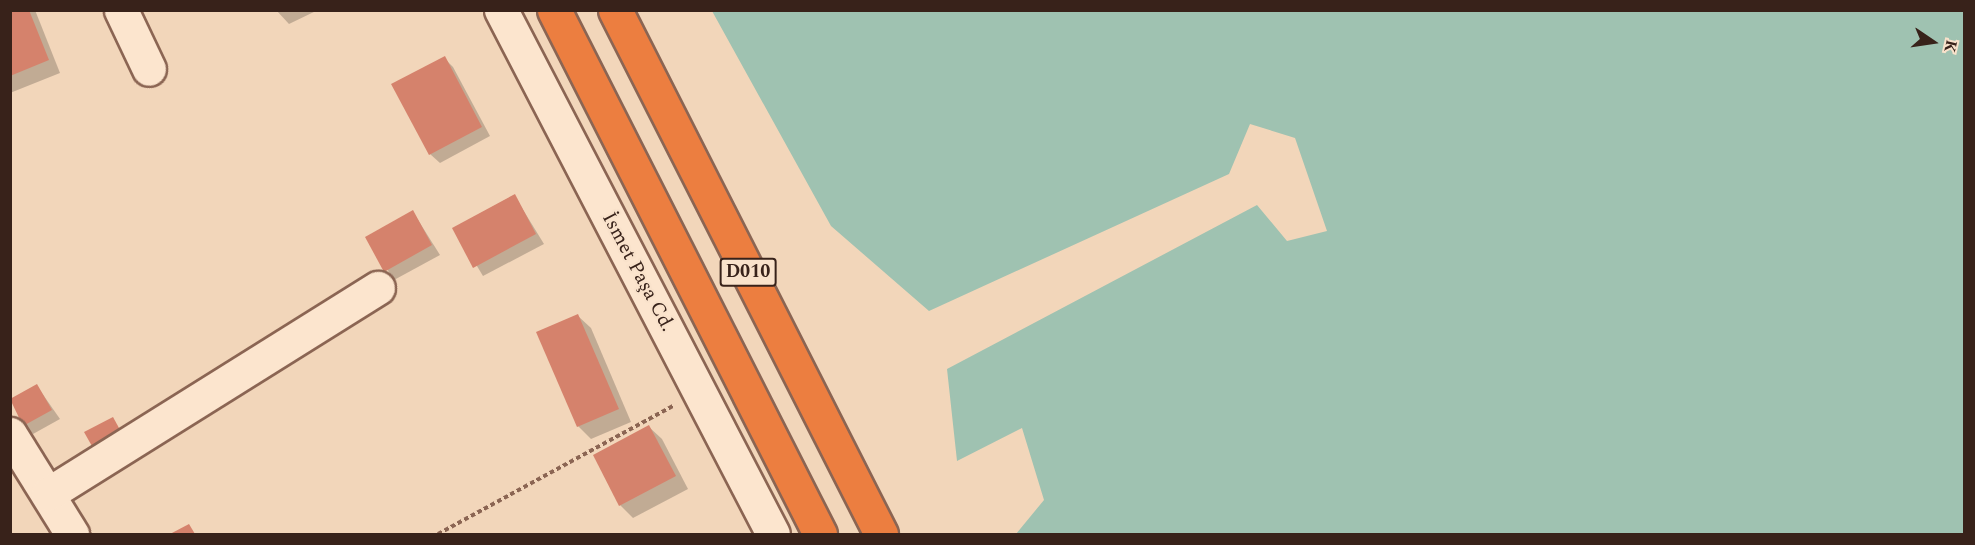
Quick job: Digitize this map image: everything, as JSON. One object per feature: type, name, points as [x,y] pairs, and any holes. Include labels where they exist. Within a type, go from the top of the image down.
[{"type":"highway","name":"D010","points":[[554,10],[820,534]]},
{"type":"highway","name":"D010","points":[[615,10],[881,534]]},
{"type":"street","points":[[121,10],[149,69]]},
{"type":"street","name":"İsmet Paşa Cd.","points":[[501,10],[773,534]]},
{"type":"street","points":[[48,494],[378,288]]},
{"type":"street","points":[[10,434],[72,534]]},
{"type":"path","points":[[438,534],[700,391]]},
{"type":"shaded area","points":[[712,11],[1964,11],[1964,534],[1016,534],[1044,500],[1022,428],[957,461],[947,369],[1257,205],[1287,241],[1327,231],[1295,138],[1250,124],[1229,174],[929,311],[831,226]]},
{"type":"building","points":[[10,10],[29,10],[49,60],[10,76]]},
{"type":"building","points":[[445,56],[482,127],[429,155],[391,84]]},
{"type":"building","points":[[515,194],[536,234],[473,268],[452,228]]},
{"type":"building","points":[[413,210],[432,245],[384,272],[365,237]]},
{"type":"building","points":[[578,314],[619,409],[577,427],[536,332]]},
{"type":"building","points":[[37,384],[52,410],[23,426],[10,399]]},
{"type":"building","points":[[113,417],[125,439],[97,455],[84,432]]},
{"type":"building","points":[[649,425],[676,476],[619,506],[593,455]]},
{"type":"building","points":[[189,524],[195,534],[170,534]]}]
